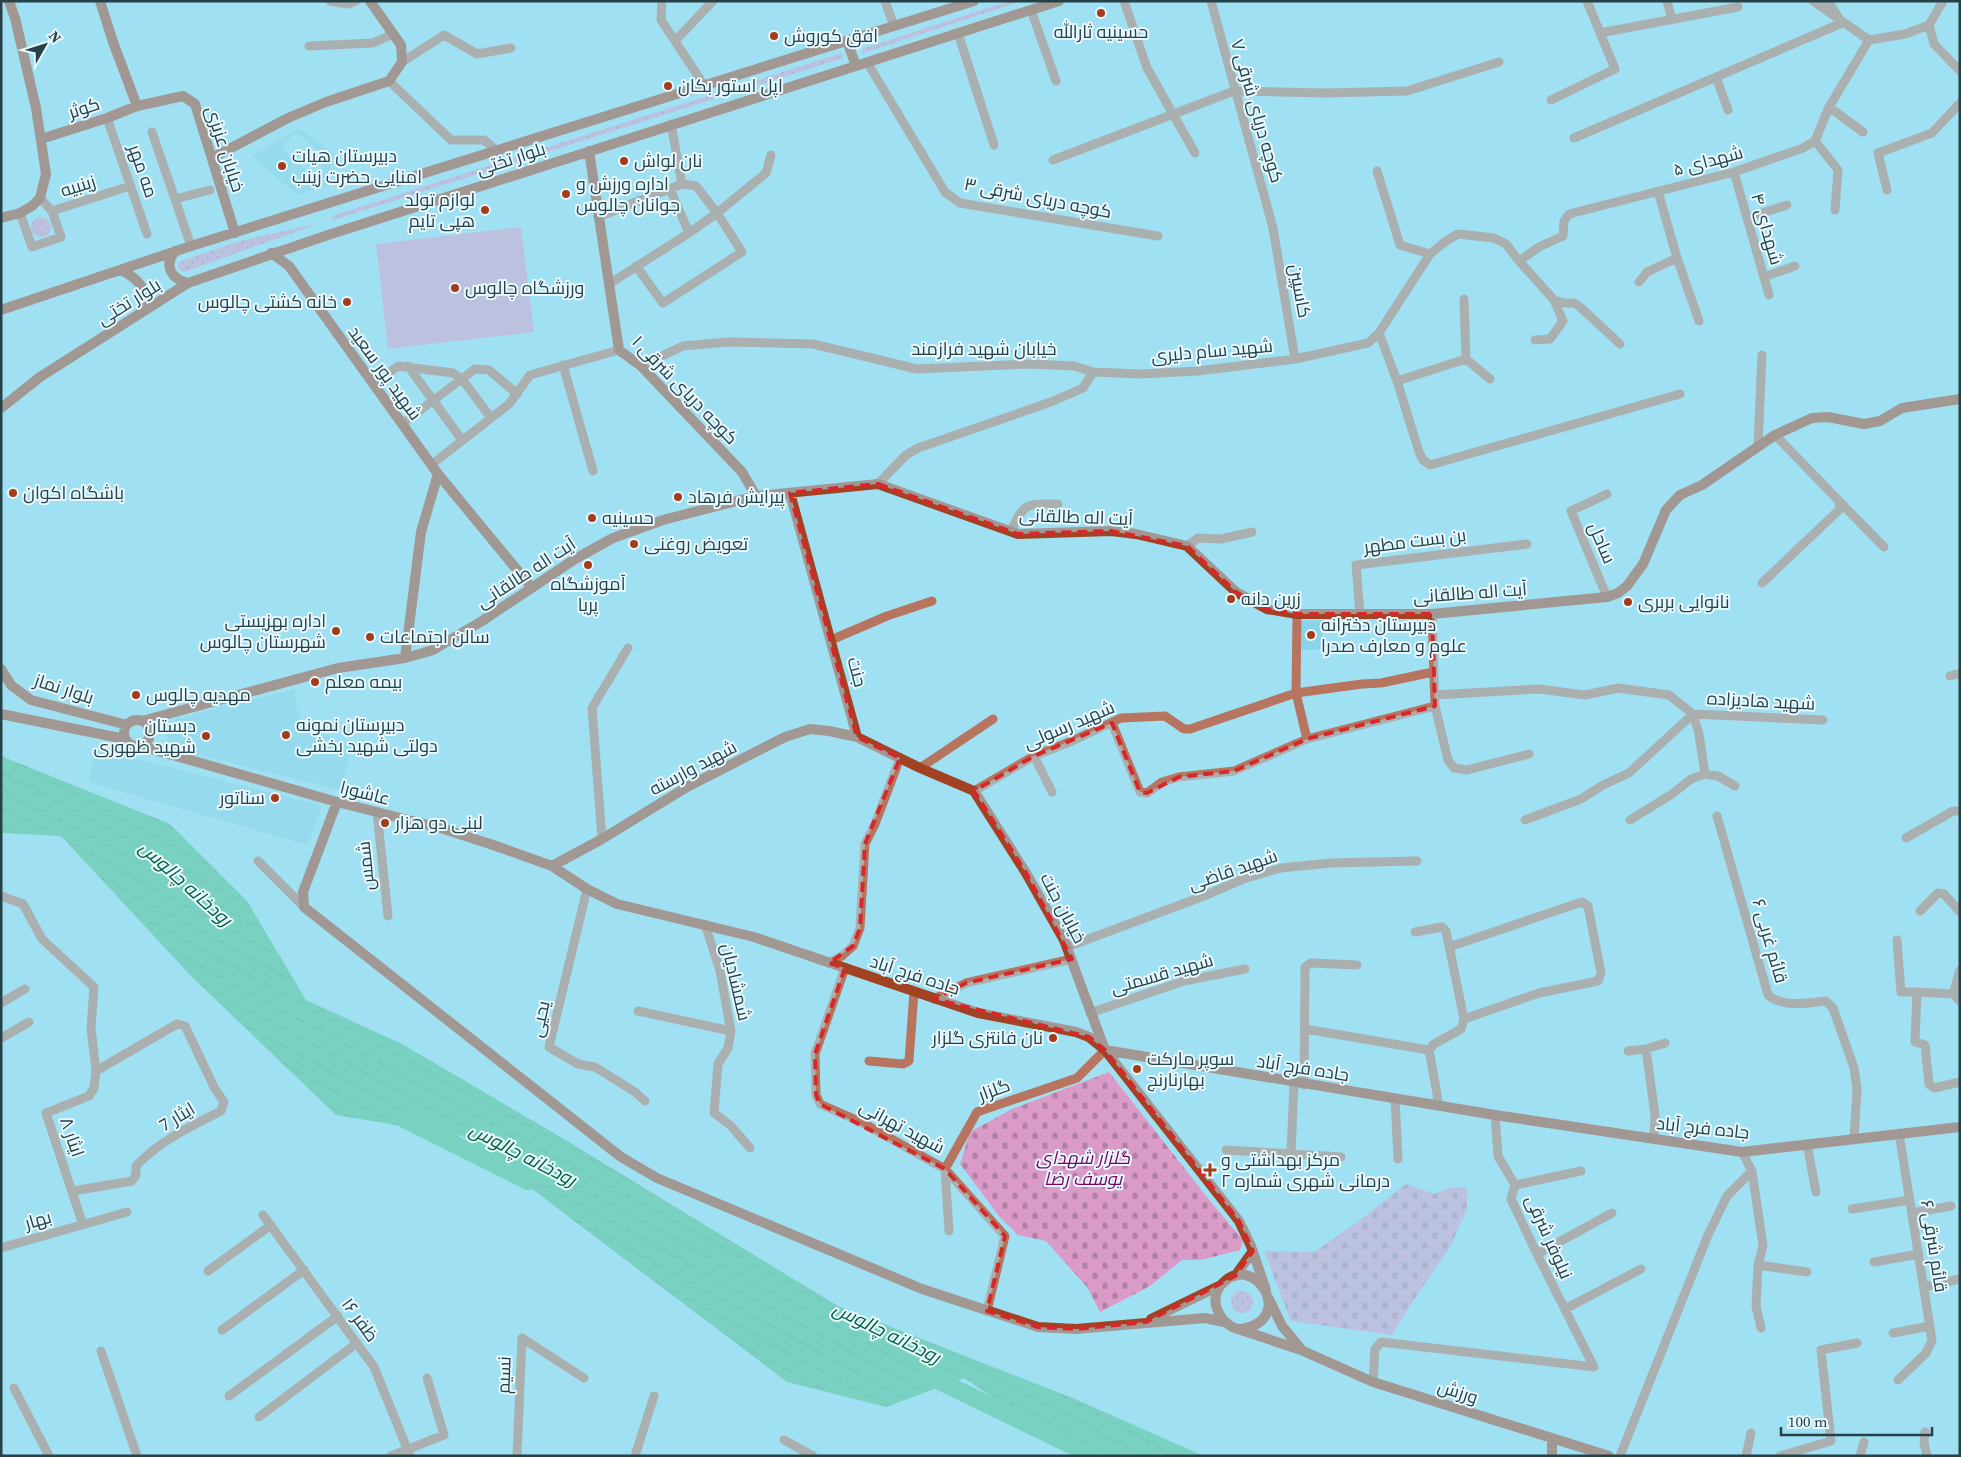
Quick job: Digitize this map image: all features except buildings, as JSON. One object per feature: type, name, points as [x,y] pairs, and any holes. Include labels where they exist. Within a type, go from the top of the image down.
[{"type":"street","points":[[1,218],[20,213],[32,206],[40,198],[46,174],[36,108],[17,26],[9,1]]},
{"type":"street","points":[[100,1],[137,106]]},
{"type":"street","points":[[330,1],[348,4],[356,1]]},
{"type":"street","points":[[370,1],[401,45],[402,62]]},
{"type":"street","points":[[662,1],[661,20],[704,85]]},
{"type":"street","points":[[676,41],[713,1]]},
{"type":"street","points":[[886,1],[894,26]]},
{"type":"street","name":"بلوار تختی","points":[[1,310],[235,232],[974,1]]},
{"type":"street","name":"بلوار تختی","points":[[1,408],[40,377],[188,284],[295,245],[1059,1]]},
{"type":"street","points":[[1124,1],[1147,68],[1195,153]]},
{"type":"street","name":"کوچه دریای شرقی ۷","points":[[1211,1],[1272,228]]},
{"type":"street","points":[[1551,100],[1615,69],[1587,1]]},
{"type":"street","points":[[1667,1],[1672,20]]},
{"type":"street","points":[[1813,1],[1869,40],[1906,34],[1929,25],[1943,1]]},
{"type":"street","points":[[1828,1],[1842,23]]},
{"type":"street","points":[[1600,34],[1738,7]]},
{"type":"street","points":[[1031,10],[1056,81]]},
{"type":"street","points":[[1574,138],[1842,23]]},
{"type":"street","points":[[1929,25],[1934,44],[1960,71]]},
{"type":"street","points":[[958,33],[994,146]]},
{"type":"street","points":[[309,46],[373,43],[393,34]]},
{"type":"street","points":[[212,158],[288,118],[326,102],[389,81],[402,62],[444,35],[477,54],[511,48]]},
{"type":"street","points":[[1835,210],[1838,170],[1815,141],[1829,107],[1869,40]]},
{"type":"street","points":[[847,41],[856,66]]},
{"type":"street","name":"کوچه دریای شرقی ۳","points":[[866,62],[945,192],[960,203],[1158,236]]},
{"type":"street","points":[[1053,160],[1234,91],[1407,92],[1499,62]]},
{"type":"street","points":[[1716,77],[1728,110]]},
{"type":"street","points":[[389,81],[451,140],[484,140],[496,151]]},
{"type":"street","name":"خیابان عزیزی","points":[[137,106],[183,96],[195,104],[235,232]]},
{"type":"street","points":[[1887,190],[1878,153],[1932,134],[1960,103]]},
{"type":"street","name":"کوثر","points":[[41,139],[107,118],[137,106]]},
{"type":"street","points":[[1829,107],[1864,132]]},
{"type":"street","name":"مه مهر","points":[[107,118],[147,234]]},
{"type":"street","points":[[671,124],[682,184]]},
{"type":"street","points":[[152,132],[191,246]]},
{"type":"street","name":"شهدای ۵","points":[[1518,261],[1539,246],[1563,236],[1564,221],[1569,214],[1734,172],[1803,148],[1815,141]]},
{"type":"street","name":"کوچه دریای شرقی ۱","points":[[589,151],[619,350],[641,366],[742,472],[756,496]]},
{"type":"street","points":[[609,284],[689,233],[716,213],[766,173],[771,155]]},
{"type":"street","points":[[1377,171],[1400,246],[1430,254]]},
{"type":"street","name":"شهدای ۴","points":[[1734,172],[1769,294]]},
{"type":"street","points":[[598,217],[682,184],[696,186],[742,252],[663,303],[636,266]]},
{"type":"street","name":"زینبیه","points":[[40,198],[52,211],[130,186]]},
{"type":"street","points":[[670,189],[689,233]]},
{"type":"street","points":[[175,199],[210,190]]},
{"type":"street","points":[[1658,191],[1677,258],[1699,321]]},
{"type":"street","points":[[1747,218],[1787,205]]},
{"type":"street","points":[[20,213],[32,247],[61,237],[52,211]]},
{"type":"street","name":"کاسپين","points":[[1272,228],[1295,359]]},
{"type":"street","name":"شهید سام دلیری","points":[[1093,372],[1140,374],[1198,371],[1295,359],[1368,343],[1379,333],[1430,254],[1458,234],[1494,238],[1506,244],[1518,261],[1554,300]]},
{"type":"street","points":[[289,266],[289,256],[295,245]]},
{"type":"street","points":[[175,252],[169,261],[171,273],[179,281],[188,284]]},
{"type":"street","name":"شهید پور سعید","points":[[271,253],[289,266],[431,465],[532,588]]},
{"type":"street","points":[[1639,282],[1647,272],[1677,258]]},
{"type":"street","points":[[1764,277],[1795,266]]},
{"type":"street","points":[[121,270],[137,279],[142,286],[144,302],[136,317]]},
{"type":"street","points":[[1464,299],[1466,358],[1490,379]]},
{"type":"street","points":[[1535,340],[1550,339],[1563,321],[1554,300]]},
{"type":"street","points":[[1554,300],[1574,303],[1579,306],[1620,344]]},
{"type":"street","points":[[1379,333],[1418,452],[1423,460],[1430,465],[1680,394]]},
{"type":"street","name":"خیابان شهید فرازمند","points":[[641,366],[682,346],[728,342],[812,344],[916,369],[1030,364],[1074,366],[1093,372]]},
{"type":"street","points":[[431,465],[510,404],[530,375],[619,350]]},
{"type":"street","points":[[1758,445],[1762,355]]},
{"type":"street","points":[[1396,381],[1466,358]]},
{"type":"street","points":[[563,365],[593,471]]},
{"type":"street","points":[[374,384],[398,366],[453,373],[462,379],[491,418]]},
{"type":"street","points":[[408,366],[462,440]]},
{"type":"street","points":[[402,424],[475,369],[489,370],[516,394]]},
{"type":"street","points":[[878,484],[906,455],[918,448],[1059,399],[1083,388],[1093,372]]},
{"type":"street","name":"آیت اله طالقانی","points":[[142,721],[338,668],[405,658],[433,650],[482,621],[575,559],[613,538],[663,520],[756,496],[878,484],[1018,534],[1111,531],[1136,534],[1187,546],[1236,592],[1267,609],[1297,614],[1432,614],[1607,597],[1618,593],[1627,586],[1643,564],[1666,510],[1680,496],[1702,484],[1775,435],[1812,418],[1828,417],[1864,424],[1880,421],[1902,408],[1960,399]]},
{"type":"street","points":[[1775,435],[1884,547]]},
{"type":"street","points":[[405,658],[420,532],[438,474]]},
{"type":"street","name":"جنت","points":[[790,493],[858,737]]},
{"type":"street","name":"ساحل","points":[[1607,494],[1571,511],[1607,597]]},
{"type":"street","points":[[1762,583],[1840,509],[1839,501]]},
{"type":"street","points":[[1011,531],[1020,512],[1032,504],[1058,504]]},
{"type":"street","points":[[1187,546],[1198,538],[1221,539],[1252,532]]},
{"type":"street","name":"بن بست مطهر","points":[[1360,614],[1356,565],[1527,544]]},
{"type":"street","points":[[831,640],[887,616],[932,601]]},
{"type":"street","points":[[1297,614],[1296,693],[1307,739]]},
{"type":"street","points":[[1432,614],[1435,706],[1448,760],[1454,768],[1467,770],[1529,754]]},
{"type":"street","points":[[602,839],[592,708],[628,648]]},
{"type":"street","name":"بلوار نماز","points":[[1,670],[11,685],[31,700],[127,725]]},
{"type":"street","name":"شهید رسولی","points":[[974,791],[1034,756],[1121,718],[1165,716],[1184,729],[1190,729],[1296,693],[1381,683],[1433,672]]},
{"type":"street","points":[[1950,676],[1960,673]]},
{"type":"street","name":"شهید هادیزاده","points":[[1435,695],[1539,689],[1585,695],[1618,688],[1669,696],[1694,714],[1823,720]]},
{"type":"street","points":[[1112,723],[1140,792],[1147,793],[1162,782],[1179,776],[1234,770],[1307,739],[1435,706]]},
{"type":"street","name":"بلوار نماز","points":[[1,714],[125,739]]},
{"type":"street","points":[[168,714],[151,733],[147,743],[141,746],[134,746],[125,739],[124,732],[127,725],[134,720],[142,721],[149,727],[151,733],[157,744],[168,754]]},
{"type":"street","points":[[1525,820],[1581,799],[1603,785],[1629,773],[1694,714],[1705,774]]},
{"type":"street","points":[[920,768],[992,719]]},
{"type":"street","name":"شهید وارسته","points":[[552,866],[602,839],[687,787],[785,737],[810,729],[858,737]]},
{"type":"street","points":[[858,737],[920,768],[974,791]]},
{"type":"street","name":"عاشورا","points":[[141,746],[337,802],[444,829],[552,866]]},
{"type":"street","points":[[1034,756],[1052,792]]},
{"type":"street","points":[[829,963],[842,956],[852,946],[860,928],[864,844],[875,824],[900,758]]},
{"type":"street","points":[[1630,820],[1672,794],[1691,779],[1705,774],[1718,776],[1735,786]]},
{"type":"street","name":"خیابان جنت","points":[[974,791],[1026,873],[1067,947],[1090,1014],[1105,1050]]},
{"type":"street","points":[[304,908],[303,892],[337,802]]},
{"type":"street","points":[[1906,838],[1954,811],[1960,811]]},
{"type":"street","name":"شمس","points":[[377,812],[388,916]]},
{"type":"street","name":"قائم غربی ۶","points":[[1717,816],[1768,995],[1774,1000],[1787,1003],[1802,1004],[1826,1001],[1833,1008],[1854,1068],[1857,1089],[1854,1138]]},
{"type":"street","points":[[258,861],[304,908],[621,1158],[657,1178],[922,1289],[1038,1327],[1076,1329],[1205,1318],[1241,1328],[1250,1327],[1258,1323],[1268,1308],[1267,1294],[1253,1251],[1239,1221],[1105,1050]]},
{"type":"street","name":"شهید قاضی","points":[[1067,947],[1204,896],[1243,879],[1281,868],[1331,863],[1418,861]]},
{"type":"street","name":"جاده فرج آباد","points":[[552,866],[587,889],[617,904],[754,937],[934,999],[978,1012],[1076,1032],[1089,1037],[1105,1050],[1299,1084],[1742,1152],[1960,1127]]},
{"type":"street","name":"یحیی","points":[[587,889],[549,1047],[578,1064],[595,1067],[635,1092],[645,1101]]},
{"type":"street","points":[[1920,911],[1938,893],[1944,894],[1960,912]]},
{"type":"street","points":[[1,896],[23,904],[42,939],[94,987],[91,1028],[96,1071]]},
{"type":"street","points":[[1449,947],[1582,902],[1588,906],[1601,973],[1598,980],[1539,994],[1464,1019]]},
{"type":"street","name":"شمشادیان","points":[[705,924],[720,971],[731,1031],[728,1048],[718,1064],[714,1113],[730,1125],[750,1148]]},
{"type":"street","points":[[1415,932],[1442,927],[1446,931],[1464,1019],[1462,1029],[1434,1044],[1429,1050]]},
{"type":"street","points":[[1897,940],[1901,992],[1917,992],[1957,998],[1960,970]]},
{"type":"street","points":[[934,999],[966,983],[1072,959]]},
{"type":"street","points":[[1291,1153],[1305,1029],[1305,967],[1311,963],[1357,965]]},
{"type":"street","name":"شهید تهرانی","points":[[845,968],[815,1054],[816,1095],[820,1104],[861,1122],[946,1169],[1005,1236],[987,1311]]},
{"type":"street","name":"شهید قسمتی","points":[[1090,1014],[1184,982],[1245,969]]},
{"type":"street","points":[[1,1003],[25,989]]},
{"type":"street","points":[[869,1061],[903,1064],[910,1061],[914,992]]},
{"type":"street","points":[[1917,992],[1915,1042],[1925,1045],[1929,1084],[1934,1088],[1960,1082]]},
{"type":"street","points":[[638,1011],[731,1031]]},
{"type":"street","points":[[1,1038],[29,1022]]},
{"type":"street","name":"ایثار 7","points":[[73,1190],[132,1180],[136,1175],[136,1166],[144,1158],[187,1128],[221,1111],[224,1102],[215,1089],[185,1026],[177,1024],[96,1071]]},
{"type":"street","points":[[1305,1029],[1429,1050]]},
{"type":"street","points":[[1628,1051],[1646,1049],[1665,1043]]},
{"type":"street","points":[[1646,1049],[1655,1115],[1654,1140]]},
{"type":"street","name":"گلزار","points":[[946,1169],[977,1112],[1078,1078],[1105,1050]]},
{"type":"street","points":[[1429,1050],[1438,1094],[1438,1105]]},
{"type":"street","name":"ایثار ۸","points":[[83,1225],[46,1113],[89,1096],[94,1088],[96,1071]]},
{"type":"street","points":[[1395,1098],[1398,1159]]},
{"type":"street","name":"نیلوفر شرقی","points":[[1373,1382],[1375,1349],[1381,1342],[1594,1367],[1511,1199],[1515,1185],[1498,1156],[1495,1115]]},
{"type":"street","name":"قائم شرقی ۶","points":[[1898,1380],[1926,1353],[1932,1340],[1899,1133]]},
{"type":"street","points":[[1807,1144],[1816,1192]]},
{"type":"street","points":[[1226,1150],[1341,1157]]},
{"type":"street","points":[[1742,1152],[1752,1171],[1763,1246],[1758,1265],[1756,1306],[1761,1328]]},
{"type":"street","points":[[946,1169],[950,1231]]},
{"type":"street","points":[[1515,1185],[1582,1171]]},
{"type":"street","points":[[1620,1456],[1708,1235],[1728,1196],[1752,1171]]},
{"type":"street","points":[[1852,1210],[1910,1200]]},
{"type":"street","points":[[1912,1213],[1951,1206]]},
{"type":"street","name":"بهار","points":[[1,1248],[127,1212]]},
{"type":"street","points":[[1537,1254],[1612,1214]]},
{"type":"street","name":"ظفر ۱۶","points":[[263,1215],[374,1367],[409,1453]]},
{"type":"street","points":[[208,1271],[271,1225]]},
{"type":"street","points":[[1146,1322],[1235,1276],[1253,1251]]},
{"type":"street","points":[[1874,1262],[1919,1254]]},
{"type":"street","points":[[1758,1265],[1807,1272]]},
{"type":"street","points":[[1565,1309],[1641,1269]]},
{"type":"street","points":[[222,1330],[304,1270]]},
{"type":"street","points":[[1235,1276],[1244,1275],[1261,1283],[1282,1326],[1301,1350]]},
{"type":"street","points":[[1924,1287],[1960,1279]]},
{"type":"street","points":[[1222,1284],[1215,1300],[1216,1308],[1224,1322]]},
{"type":"street","points":[[229,1396],[338,1316]]},
{"type":"street","points":[[1893,1333],[1930,1326]]},
{"type":"street","name":"ورزش","points":[[1241,1328],[1301,1350],[1373,1382],[1609,1456]]},
{"type":"street","name":"نسیم","points":[[517,1456],[522,1338],[584,1378]]},
{"type":"street","points":[[259,1417],[357,1343]]},
{"type":"street","points":[[1780,1456],[1831,1441],[1821,1350],[1856,1343]]},
{"type":"street","points":[[101,1351],[137,1456]]},
{"type":"street","points":[[391,1456],[409,1453],[444,1435],[427,1378]]},
{"type":"street","points":[[14,1388],[49,1456]]},
{"type":"street","points":[[635,1456],[654,1396]]},
{"type":"street","points":[[1925,1432],[1924,1443],[1927,1456]]},
{"type":"street","points":[[1746,1456],[1751,1433]]},
{"type":"street","points":[[1552,1439],[1552,1456]]},
{"type":"street","points":[[784,1440],[813,1456]]},
{"type":"street","points":[[1860,1456],[1864,1442]]},
{"type":"highlighted area","points":[[878,484],[1018,534],[1111,531],[1187,546],[1236,592],[1267,609],[1297,614],[1432,614],[1435,706],[1307,739],[1234,771],[1179,777],[1147,793],[1140,792],[1112,723],[1034,756],[974,791],[1026,873],[1072,959],[966,983],[934,999],[1089,1037],[1105,1050],[1239,1221],[1253,1251],[1235,1276],[1146,1322],[1076,1329],[1038,1327],[987,1311],[1005,1236],[945,1169],[820,1104],[816,1095],[815,1054],[845,968],[829,963],[853,946],[860,928],[865,844],[900,758],[857,737],[790,493]]},
{"type":"shaded area","name":"دبیرستان هیات امنایی حضرت زینب","points":[[299,128],[335,155],[327,174],[332,183],[297,195],[252,156]],"holes":[[[295,132],[328,157],[314,176],[281,150]]]},
{"type":"shaded area","name":"دبیرستان دخترانه علوم و معارف صدرا","points":[[1321,620],[1323,649],[1302,650],[1300,621]]},
{"type":"shaded area","name":"دبیرستان نمونه دولتی شهید بخشی","points":[[295,689],[297,711],[302,723],[352,748],[341,790],[254,769],[181,749],[170,744],[166,733],[167,728],[175,719]]},
{"type":"shaded area","points":[[96,748],[322,806],[308,845],[88,782]]},
{"type":"green space","points":[[1009,1],[1022,1],[863,53],[862,49]]},
{"type":"green space","points":[[842,53],[843,58],[333,220],[332,216]]},
{"type":"green space","points":[[41,217],[48,220],[51,227],[48,234],[41,237],[34,234],[31,227],[34,220]]},
{"type":"green space","points":[[320,223],[184,272],[178,268],[178,264],[181,261],[240,241]]},
{"type":"green space","name":"ورزشگاه چالوس","points":[[521,227],[534,332],[388,349],[376,244]]},
{"type":"green space","name":"گلزار شهدای یوسف رضا","points":[[1109,1072],[1243,1240],[1240,1250],[1201,1260],[1182,1260],[1150,1286],[1100,1312],[1087,1287],[1046,1241],[1018,1235],[999,1216],[960,1164],[970,1132],[1012,1109]]},
{"type":"green space","points":[[1406,1184],[1433,1194],[1453,1187],[1467,1188],[1467,1209],[1450,1247],[1392,1335],[1291,1321],[1264,1251],[1314,1252],[1355,1224]]},
{"type":"green space","points":[[1242,1291],[1250,1294],[1253,1302],[1250,1310],[1242,1313],[1234,1310],[1231,1302],[1234,1294]]},
{"type":"water","points":[[1,756],[170,824],[247,901],[306,1000],[402,1044],[564,1139],[838,1306],[1075,1399],[1204,1456],[1080,1456],[964,1378],[886,1407],[787,1382],[462,1136],[336,1115],[191,976],[61,836],[1,833]]},
{"type":"waterway","name":"رودخانه چالوس","points":[[406,1120],[528,1181]]},
{"type":"waterway","name":"رودخانه چالوس","points":[[927,1375],[1094,1456]]},
{"type":"place","name":"حسینیه ثارالله","points":[[1101,13]]},
{"type":"place","name":"افق کوروش","points":[[774,36]]},
{"type":"place","name":"اپل استور بکان","points":[[668,86]]},
{"type":"place","name":"نان لواش","points":[[624,161]]},
{"type":"place","name":"دبیرستان هیات امنایی حضرت زینب","points":[[282,166]]},
{"type":"place","name":"اداره ورزش و جوانان چالوس","points":[[566,194]]},
{"type":"place","name":"لوازم تولد هپی تایم","points":[[485,210]]},
{"type":"place","name":"ورزشگاه چالوس","points":[[455,288]]},
{"type":"place","name":"خانه کشتی چالوس","points":[[347,302]]},
{"type":"place","name":"باشگاه اکوان","points":[[13,493]]},
{"type":"place","name":"پیرایش فرهاد","points":[[678,497]]},
{"type":"place","name":"حسینیه","points":[[592,518]]},
{"type":"place","name":"تعویض روغنی","points":[[634,544]]},
{"type":"place","name":"آموزشگاه پریا","points":[[588,565]]},
{"type":"place","name":"زرین دانه","points":[[1231,599]]},
{"type":"place","name":"نانوایی بربری","points":[[1628,602]]},
{"type":"place","name":"اداره بهزیستی شهرستان چالوس","points":[[336,631]]},
{"type":"place","name":"دبیرستان دخترانه علوم و معارف صدرا","points":[[1311,635]]},
{"type":"place","name":"سالن اجتماعات","points":[[370,637]]},
{"type":"place","name":"بیمه معلم","points":[[315,682]]},
{"type":"place","name":"مهدیه چالوس","points":[[136,695]]},
{"type":"place","name":"دبیرستان نمونه دولتی شهید بخشی","points":[[286,735]]},
{"type":"place","name":"دبستان شهید ظهوری","points":[[206,736]]},
{"type":"place","name":"سناتور","points":[[275,798]]},
{"type":"place","name":"لبنی دو هزار","points":[[385,823]]},
{"type":"place","name":"نان فانتزی گلزار","points":[[1053,1038]]},
{"type":"place","name":"سوپر مارکت بهارنارنج","points":[[1137,1069]]},
{"type":"place","name":"مرکز بهداشتی و درمانی شهری شماره ۲","points":[[1210,1170]]}]
